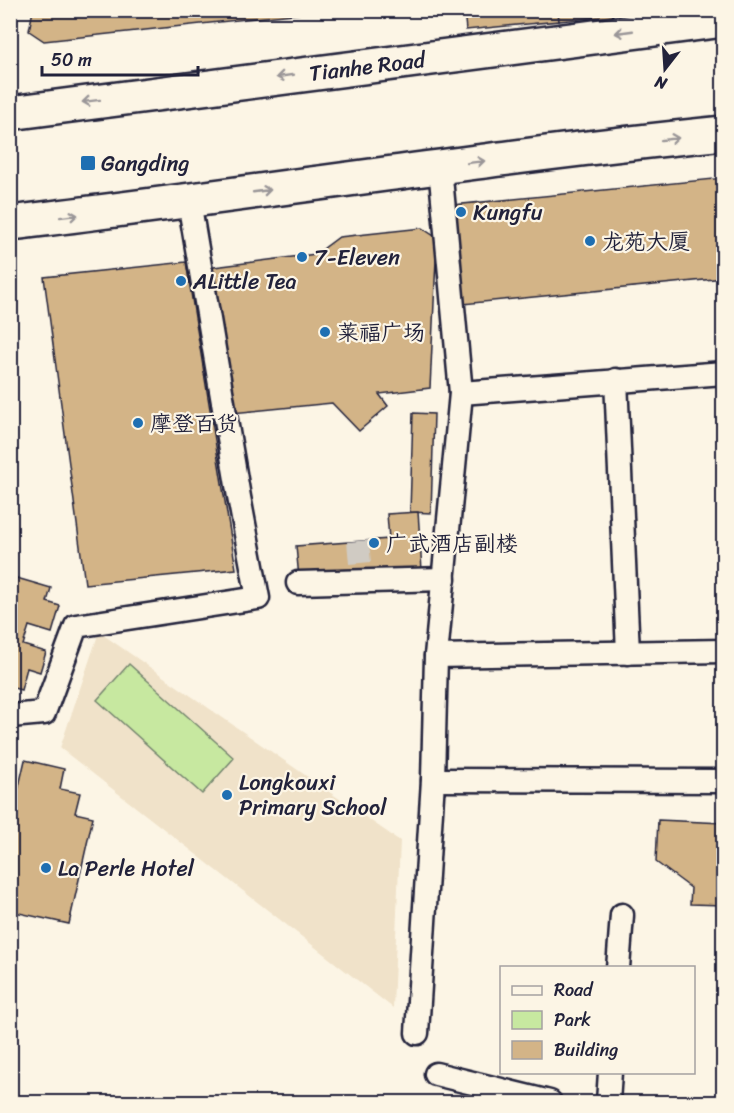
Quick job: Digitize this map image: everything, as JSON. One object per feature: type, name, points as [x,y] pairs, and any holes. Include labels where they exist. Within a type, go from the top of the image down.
[{"type":"highway","name":"Tianhe Road","points":[[10,113],[706,18]]},
{"type":"highway","points":[[10,223],[723,133]]},
{"type":"street","points":[[417,1033],[433,780],[436,656],[460,393],[440,167]]},
{"type":"street","points":[[10,716],[44,713],[76,626],[258,598],[189,201]]},
{"type":"street","points":[[460,393],[723,373]]},
{"type":"street","points":[[615,380],[628,653]]},
{"type":"street","points":[[298,583],[361,578],[444,579]]},
{"type":"street","points":[[436,656],[723,651]]},
{"type":"street","points":[[433,780],[723,781]]},
{"type":"street","points":[[618,966],[622,915]]},
{"type":"street","points":[[436,1074],[550,1102]]},
{"type":"street","points":[[608,1102],[610,1074]]},
{"type":"shaded area","name":"Longkouxi Primary School","points":[[99,632],[400,841],[393,1008],[60,748]]},
{"type":"green space","points":[[129,664],[234,758],[202,794],[97,700]]},
{"type":"building","points":[[33,10],[331,10],[44,41],[29,31]]},
{"type":"building","points":[[464,10],[558,10],[559,21],[466,30]]},
{"type":"building","points":[[558,10],[612,10],[613,16],[559,21]]},
{"type":"building","name":"龙苑大厦","points":[[724,178],[724,278],[463,304],[453,205]]},
{"type":"building","name":"莱福广场","points":[[422,228],[437,238],[430,388],[379,394],[388,406],[359,431],[332,403],[232,413],[208,275],[214,267],[316,254],[339,237]]},
{"type":"building","name":"摩登百货","points":[[186,262],[236,569],[85,584],[44,277]]},
{"type":"building","points":[[18,281],[10,371],[10,282]]},
{"type":"building","points":[[413,413],[434,414],[431,513],[410,512]]},
{"type":"building","name":"广武酒店副楼","points":[[418,512],[422,570],[299,578],[296,546],[389,539],[387,514]]},
{"type":"building","points":[[10,576],[51,588],[47,602],[60,606],[52,633],[29,626],[23,645],[46,652],[40,672],[27,668],[21,690],[10,687]]},
{"type":"building","name":"La Perle Hotel","points":[[25,760],[64,769],[60,789],[80,793],[75,813],[93,817],[69,924],[10,911],[10,825]]},
{"type":"building","points":[[658,820],[724,823],[724,905],[690,904],[691,888],[656,862]]},
{"type":"tunnel","points":[[358,541],[361,574]]},
{"type":"place","name":"Gangding","points":[[88,163]]},
{"type":"place","name":"Kungfu","points":[[461,212]]},
{"type":"place","name":"龙苑大厦","points":[[590,241]]},
{"type":"place","name":"7-Eleven","points":[[302,257]]},
{"type":"place","name":"ALittle Tea","points":[[181,281]]},
{"type":"place","name":"莱福广场","points":[[325,332]]},
{"type":"place","name":"摩登百货","points":[[138,423]]},
{"type":"place","name":"广武酒店副楼","points":[[374,543]]},
{"type":"place","name":"Longkouxi Primary School","points":[[227,795]]},
{"type":"place","name":"La Perle Hotel","points":[[46,868]]}]
